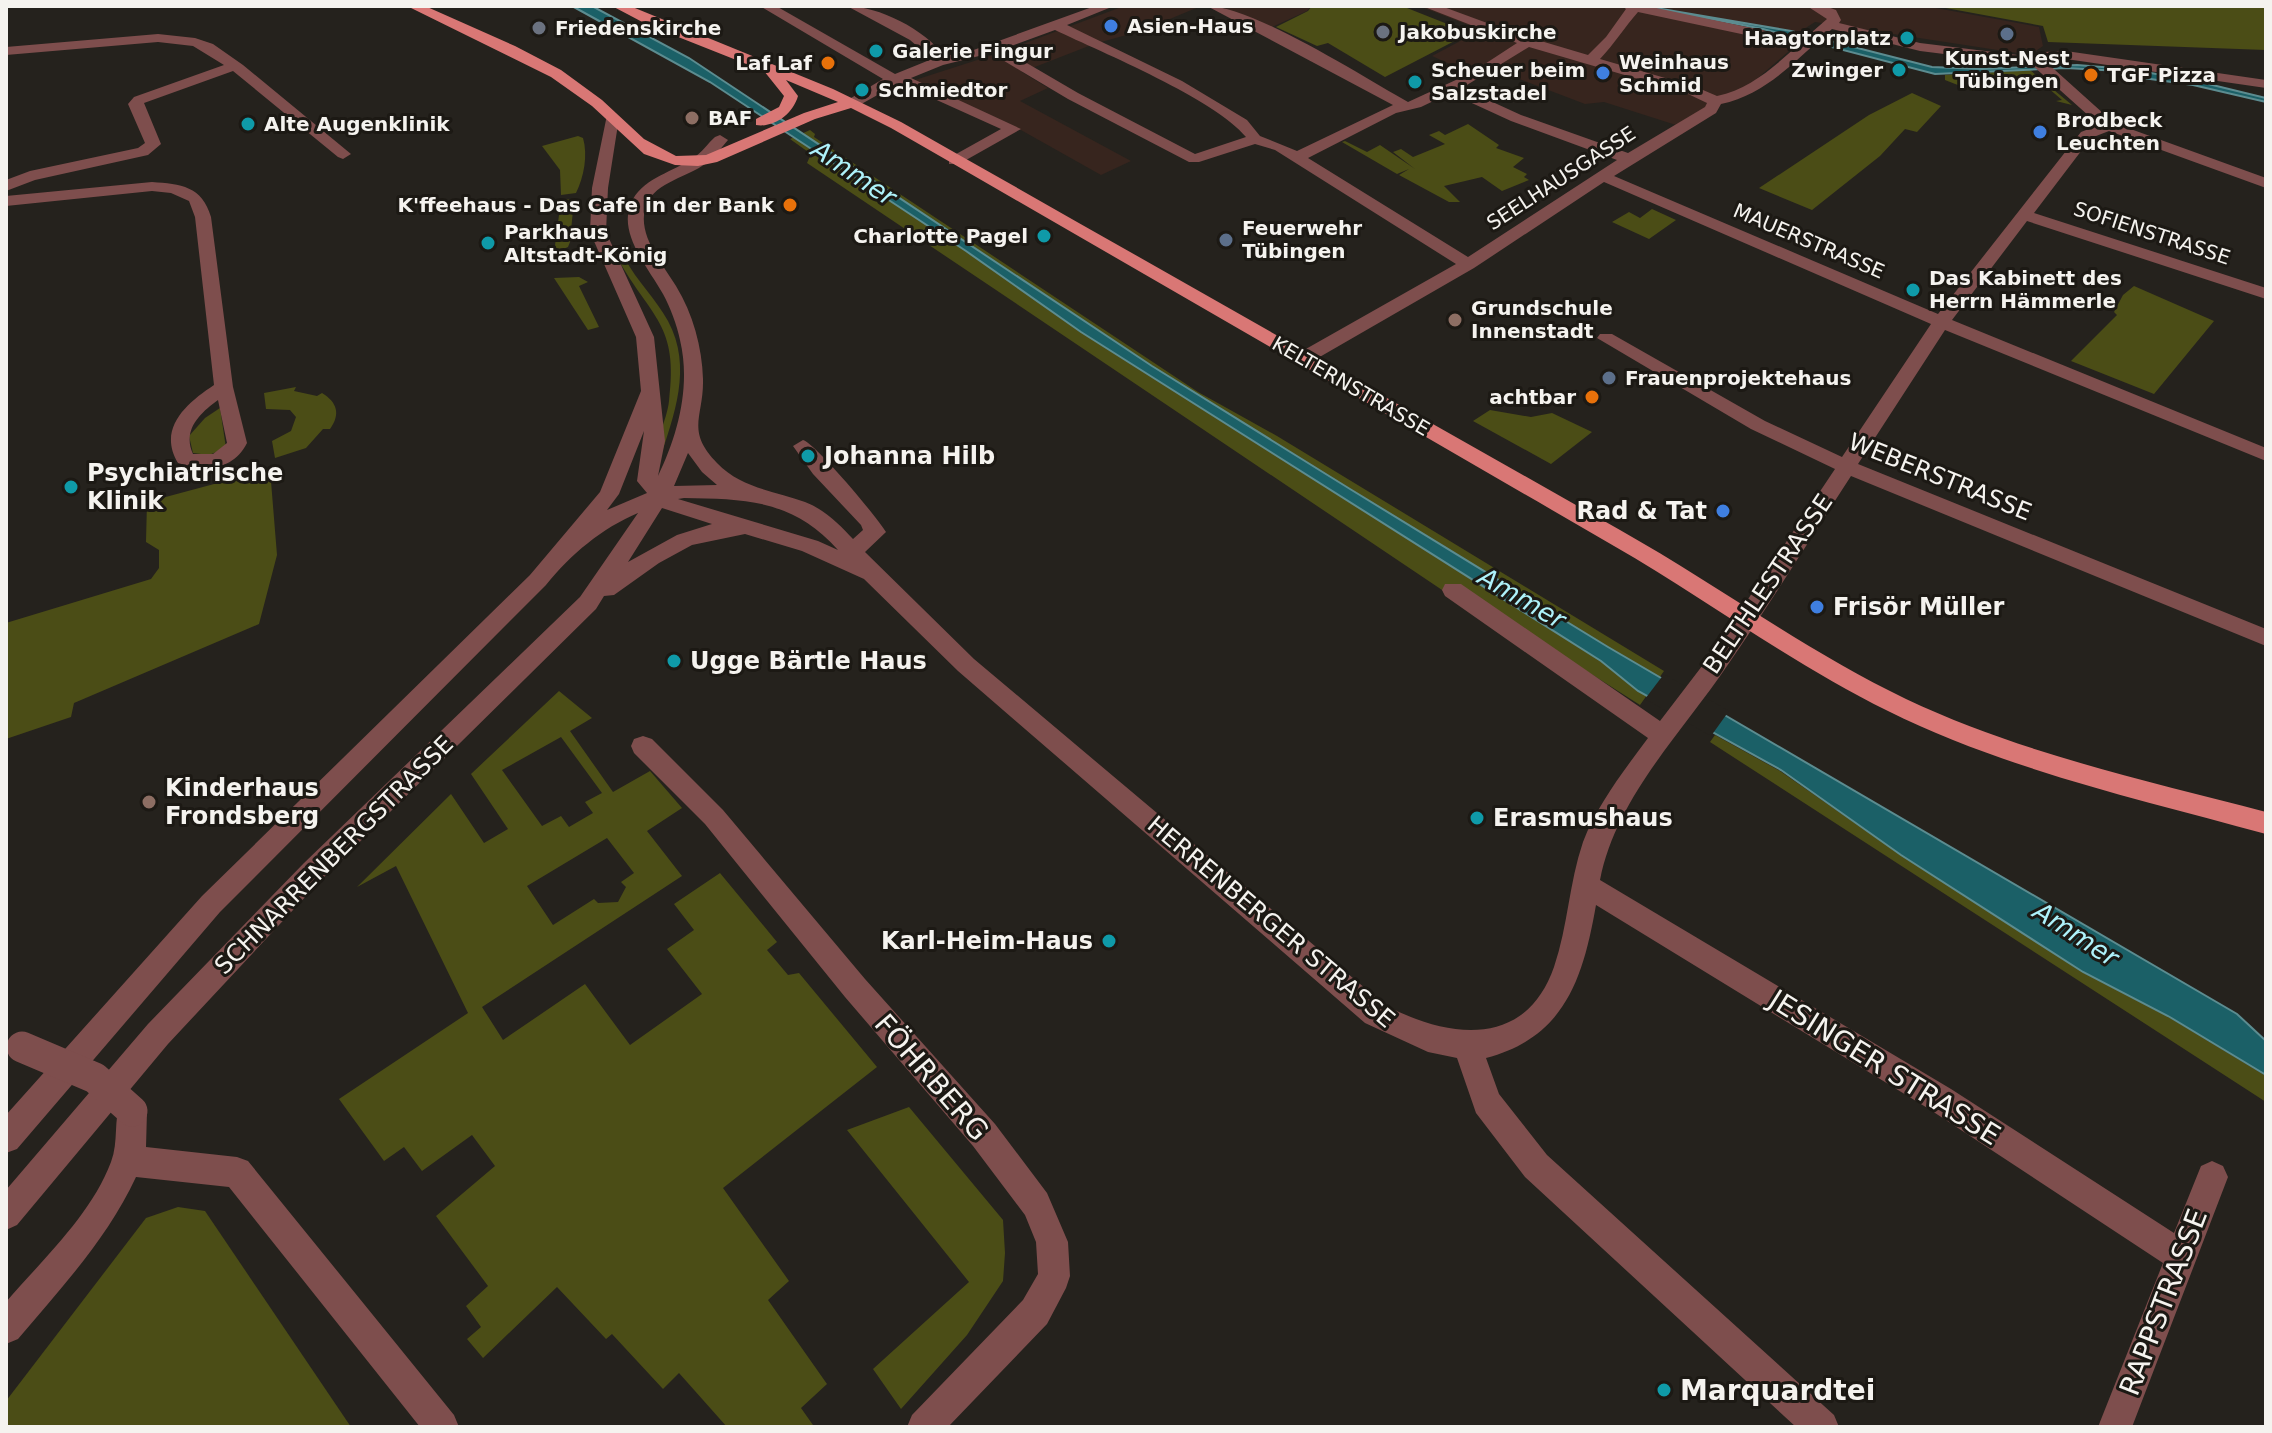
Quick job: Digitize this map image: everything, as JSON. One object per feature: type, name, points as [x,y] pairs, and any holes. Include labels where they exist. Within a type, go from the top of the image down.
[{"type":"main road","points":[[414,6],[570,83],[595,100],[646,151],[675,161],[699,161],[826,109],[851,104]]},
{"type":"main road","name":"KELTERNSTRASSE","points":[[619,6],[664,28],[769,69],[896,125],[954,161],[1677,572],[1844,678],[1969,736],[2051,765],[2266,823]]},
{"type":"main road","points":[[612,118],[669,143],[689,146],[720,140],[787,108],[791,96],[769,69]]},
{"type":"street","points":[[767,6],[892,81],[1013,129],[954,161]]},
{"type":"street","points":[[854,6],[923,44],[935,52],[940,61]]},
{"type":"street","points":[[1071,6],[1087,13]]},
{"type":"street","points":[[851,104],[892,81],[940,61],[964,58],[1107,6]]},
{"type":"street","points":[[1214,6],[1269,31],[1407,107]]},
{"type":"street","points":[[1429,6],[1527,42],[1700,93],[1715,101]]},
{"type":"street","points":[[1814,6],[1835,17],[1828,24]]},
{"type":"street","points":[[1590,61],[1613,38],[1613,33],[1632,7],[1810,40]]},
{"type":"street","points":[[1828,24],[1920,47],[2036,61],[2109,126],[2266,183]]},
{"type":"street","name":"SEELHAUSGASSE","points":[[1304,358],[1468,264],[1602,176],[1711,110],[1715,101],[1734,98],[1757,84],[1828,24]]},
{"type":"street","points":[[1056,25],[1191,92],[1242,123],[1255,139]]},
{"type":"street","points":[[6,51],[168,38],[208,47],[343,154]]},
{"type":"street","points":[[1297,157],[1391,110],[1407,107],[1450,88],[1501,61],[1527,42]]},
{"type":"street","points":[[992,48],[1073,96],[1194,159],[1242,141],[1255,139],[1275,144],[1468,264]]},
{"type":"street","points":[[2036,61],[2044,56],[2066,55],[2266,84]]},
{"type":"street","points":[[6,186],[30,176],[143,152],[153,144],[135,104],[139,100],[235,66]]},
{"type":"street","points":[[816,89],[892,81]]},
{"type":"street","points":[[1450,88],[1516,118],[1629,159]]},
{"type":"street","points":[[612,118],[600,188],[598,232],[601,245],[629,296],[645,337],[655,441],[647,481],[660,496],[688,434],[695,371],[689,339],[676,301],[641,237],[636,213],[649,191],[669,176],[699,161],[720,140]]},
{"type":"street","name":"BELTHLESTRASSE","points":[[1467,1046],[1492,1043],[1520,1031],[1545,1008],[1562,984],[1574,948],[1597,840],[1627,790],[1942,322],[2086,135],[2109,126]]},
{"type":"street","name":"MAUERSTRASSE","points":[[1602,176],[1942,322],[2266,455]]},
{"type":"street","points":[[6,201],[137,187],[184,190],[195,197],[203,217],[210,258],[224,387]]},
{"type":"street","name":"SOFIENSTRASSE","points":[[2024,215],[2266,294]]},
{"type":"street","name":"WEBERSTRASSE","points":[[1606,338],[1758,425],[1846,467],[2266,638]]},
{"type":"street","name":"SCHNARRENBERGSTRASSE","points":[[6,1138],[211,904],[538,580],[609,494],[652,387]]},
{"type":"street","name":"HERRENBERGER STRASSE","points":[[688,434],[712,472],[747,492],[801,508],[830,528],[874,576],[966,665],[1375,1014],[1406,1033],[1437,1044],[1467,1046]]},
{"type":"street","points":[[803,446],[834,487],[870,520],[875,532],[853,551]]},
{"type":"street","name":"HERRENBERGER STRASSE","points":[[559,555],[612,516],[660,496],[684,491],[747,492]]},
{"type":"street","name":"SCHNARRENBERGSTRASSE","points":[[6,1214],[158,1034],[292,893],[588,603],[660,496]]},
{"type":"street","name":"HERRENBERGER STRASSE","points":[[660,496],[690,512],[810,546],[874,576]]},
{"type":"street","points":[[588,603],[648,558],[679,542],[723,529],[760,530]]},
{"type":"street","points":[[1453,590],[1669,729]]},
{"type":"street","name":"FÖHRBERG","points":[[643,746],[714,817],[855,988],[984,1135],[1036,1204],[1052,1242],[1054,1276],[1035,1312],[924,1427]]},
{"type":"street","name":"JESINGER STRASSE","points":[[1585,885],[1940,1099],[2181,1256]]},
{"type":"street","points":[[6,1327],[98,1217],[128,1161],[134,1138],[132,1111],[113,1088],[87,1072],[14,1046]]},
{"type":"street","points":[[1467,1046],[1487,1103],[1536,1166],[1822,1427]]},
{"type":"street","points":[[128,1161],[237,1172],[442,1427]]},
{"type":"street","name":"RAPPSTRASSE","points":[[2115,1427],[2212,1177]]},
{"type":"shaded area","points":[[1124,6],[1201,6],[1141,31],[1094,44],[1022,72],[1048,88],[1020,101],[1131,161],[1101,175],[1010,124],[912,81],[999,53]]},
{"type":"shaded area","points":[[1220,6],[1311,6],[1307,11],[1270,28]]},
{"type":"shaded area","points":[[1312,6],[1402,6],[1470,33],[1385,77],[1328,43],[1317,46],[1276,27]]},
{"type":"shaded area","points":[[1419,6],[1614,6],[1796,45],[1752,83],[1676,125],[1604,102],[1585,104],[1493,69],[1476,76],[1432,56],[1481,30]]},
{"type":"shaded area","points":[[1642,6],[1925,6],[2039,27],[2043,46],[2030,55],[1815,22],[1790,38]]},
{"type":"shaded area","points":[[1935,6],[2266,6],[2266,50],[2048,42],[2043,26]]},
{"type":"shaded area","points":[[2030,70],[2072,105],[2056,101],[2062,100],[2047,87],[2027,88],[2015,80],[1981,80],[1973,91],[1945,80],[1945,75]]},
{"type":"shaded area","points":[[1912,93],[1941,106],[1917,132],[1905,129],[1880,156],[1812,210],[1759,188],[1869,115]]},
{"type":"shaded area","points":[[1468,124],[1499,145],[1496,148],[1524,158],[1513,167],[1527,174],[1524,177],[1529,180],[1502,191],[1482,177],[1444,186],[1460,202],[1449,202],[1399,175],[1409,169],[1397,174],[1342,142],[1367,152],[1380,145],[1415,169],[1393,152],[1401,149],[1413,157],[1445,144],[1429,135],[1439,131],[1445,135]]},
{"type":"shaded area","points":[[810,130],[814,137],[1198,392],[1277,436],[1664,671],[1640,705],[1459,590],[1451,596],[807,163],[811,154],[790,139]]},
{"type":"shaded area","points":[[578,136],[583,138],[585,152],[581,180],[576,193],[561,195],[560,170],[542,146]]},
{"type":"shaded area","points":[[574,199],[570,242],[568,247],[554,253],[561,200]]},
{"type":"shaded area","points":[[1652,209],[1676,220],[1649,239],[1612,222],[1629,212],[1640,218]]},
{"type":"shaded area","points":[[618,259],[625,259],[668,321],[679,356],[675,409],[659,461],[658,446],[669,401],[670,355],[660,323]]},
{"type":"shaded area","points":[[579,277],[588,282],[579,286],[599,327],[588,330],[554,278]]},
{"type":"shaded area","points":[[2134,286],[2214,321],[2154,394],[2071,361],[2117,315],[2114,312],[2123,295]]},
{"type":"shaded area","points":[[296,387],[294,391],[317,396],[322,393],[334,404],[336,418],[330,429],[323,429],[306,448],[275,458],[272,441],[291,431],[296,417],[290,410],[266,409],[264,393]]},
{"type":"shaded area","points":[[220,408],[226,448],[209,455],[193,453],[189,436],[205,418]]},
{"type":"shaded area","points":[[1490,410],[1531,417],[1552,413],[1592,432],[1551,464],[1473,421]]},
{"type":"shaded area","points":[[270,469],[277,555],[259,624],[74,703],[71,717],[6,739],[6,623],[151,579],[159,568],[159,550],[146,542],[147,502]]},
{"type":"shaded area","points":[[559,691],[592,718],[570,731],[613,792],[650,771],[682,808],[647,831],[682,876],[482,1007],[503,1040],[585,984],[630,1045],[702,994],[667,949],[694,930],[674,904],[720,873],[777,942],[767,950],[788,975],[799,973],[877,1067],[723,1188],[789,1281],[768,1300],[827,1384],[801,1408],[813,1425],[810,1427],[727,1427],[679,1373],[663,1389],[612,1334],[606,1339],[557,1287],[483,1358],[467,1339],[481,1327],[466,1306],[488,1286],[436,1216],[495,1166],[472,1135],[422,1171],[404,1147],[384,1161],[339,1099],[468,1013],[396,866],[357,887],[451,794],[484,843],[508,829],[471,774]],"holes":[[[561,737],[602,793],[585,802],[593,813],[569,827],[561,816],[542,826],[502,770]],[[607,838],[634,873],[621,882],[626,887],[618,902],[598,903],[594,899],[553,925],[527,886]]]},
{"type":"shaded area","points":[[1715,735],[1780,771],[1901,855],[2084,973],[2167,1016],[2266,1076],[2266,1102],[1710,742]]},
{"type":"shaded area","points":[[909,1107],[1003,1220],[1005,1253],[1003,1281],[967,1335],[901,1409],[873,1369],[969,1282],[847,1130]]},
{"type":"shaded area","points":[[178,1207],[205,1211],[351,1427],[6,1427],[6,1401],[146,1218]]},
{"type":"water","name":"Ammer","points":[[572,6],[592,6],[689,58],[1152,366],[1350,489],[1608,647],[2237,1014],[2266,1041],[2266,1075],[2168,1016],[2083,972],[1901,855],[1781,770],[1638,691],[1601,661],[1081,332],[966,251],[710,82]]},
{"type":"water","points":[[1644,6],[1791,31],[1932,67],[1982,69],[2077,65],[2127,69],[2192,80],[2266,98],[2266,102],[2193,85],[2129,76],[2120,71],[2066,68],[1935,74],[1763,29]]},
{"type":"pier","points":[[1664,674],[1729,711],[1711,736],[1645,699]]},
{"type":"place","name":"Asien-Haus","points":[[1111,26]]},
{"type":"place","name":"Friedenskirche","points":[[539,28]]},
{"type":"place","name":"Jakobuskirche","points":[[1383,32]]},
{"type":"place","name":"Kunst-Nest Tübingen","points":[[2007,34]]},
{"type":"place","name":"Haagtorplatz","points":[[1907,38]]},
{"type":"place","name":"Galerie Fingur","points":[[876,51]]},
{"type":"place","name":"Laf Laf","points":[[828,63]]},
{"type":"place","name":"Zwinger","points":[[1899,70]]},
{"type":"place","name":"Weinhaus Schmid","points":[[1603,73]]},
{"type":"place","name":"TGF Pizza","points":[[2091,75]]},
{"type":"place","name":"Scheuer beim Salzstadel","points":[[1415,82]]},
{"type":"place","name":"Schmiedtor","points":[[862,90]]},
{"type":"place","name":"BAF","points":[[692,118]]},
{"type":"place","name":"Alte Augenklinik","points":[[248,124]]},
{"type":"place","name":"Brodbeck Leuchten","points":[[2040,132]]},
{"type":"place","name":"K'ffeehaus - Das Cafe in der Bank","points":[[790,205]]},
{"type":"place","name":"Charlotte Pagel","points":[[1044,236]]},
{"type":"place","name":"Feuerwehr Tübingen","points":[[1226,240]]},
{"type":"place","name":"Parkhaus Altstadt-König","points":[[488,243]]},
{"type":"place","name":"Das Kabinett des Herrn Hämmerle","points":[[1913,290]]},
{"type":"place","name":"Grundschule Innenstadt","points":[[1455,320]]},
{"type":"place","name":"Frauenprojektehaus","points":[[1609,378]]},
{"type":"place","name":"achtbar","points":[[1592,397]]},
{"type":"place","name":"Johanna Hilb","points":[[808,456]]},
{"type":"place","name":"Psychiatrische Klinik","points":[[71,487]]},
{"type":"place","name":"Rad & Tat","points":[[1723,511]]},
{"type":"place","name":"Frisör Müller","points":[[1817,607]]},
{"type":"place","name":"Ugge Bärtle Haus","points":[[674,661]]},
{"type":"place","name":"Kinderhaus Frondsberg","points":[[149,802]]},
{"type":"place","name":"Erasmushaus","points":[[1477,818]]},
{"type":"place","name":"Karl-Heim-Haus","points":[[1109,941]]},
{"type":"place","name":"Marquardtei","points":[[1664,1390]]}]
